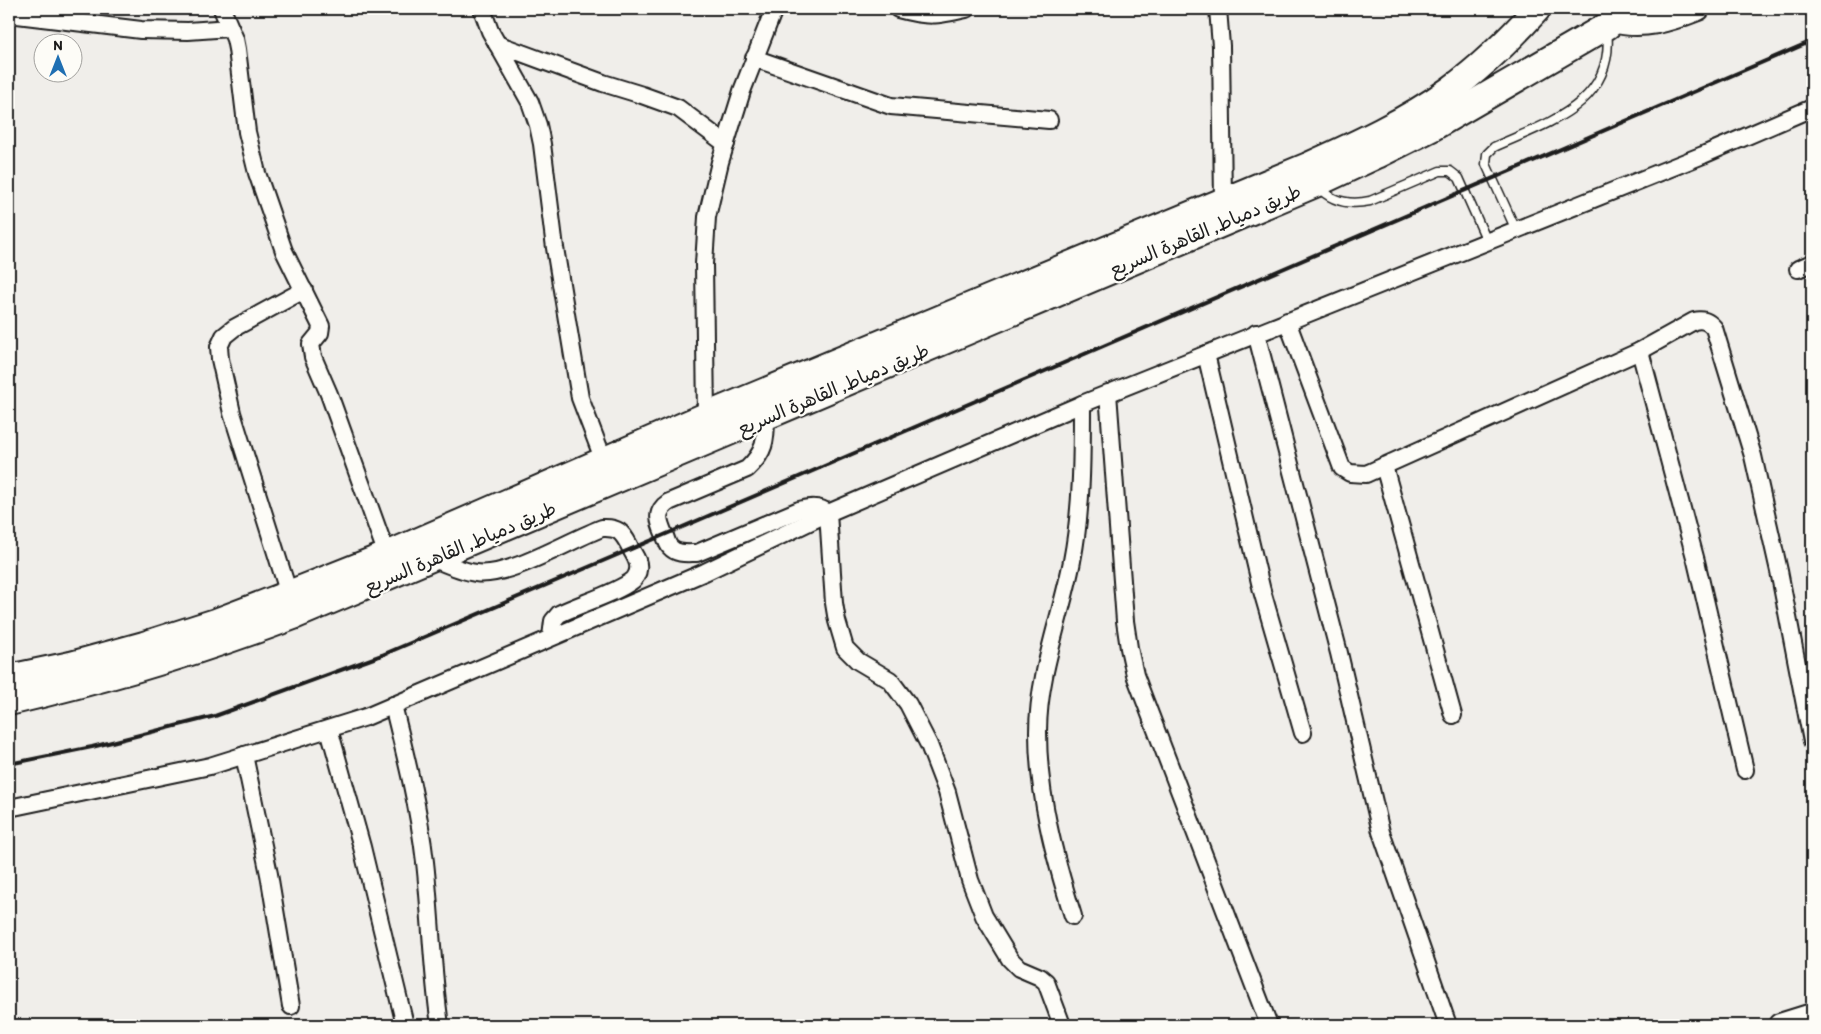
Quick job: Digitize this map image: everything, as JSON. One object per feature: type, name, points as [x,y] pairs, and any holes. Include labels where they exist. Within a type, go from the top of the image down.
[{"type":"highway","name":"طريق دمياط, القاهرة السريع","points":[[9,678],[72,665],[144,645],[216,622],[289,594],[387,555],[706,416],[1223,202],[1338,152],[1425,107],[1473,72],[1500,49],[1534,11]]},
{"type":"highway","name":"طريق دمياط, القاهرة السريع","points":[[9,702],[79,686],[225,642],[296,615],[1315,184],[1433,127],[1608,20]]},
{"type":"main road","points":[[1608,20],[1632,24],[1650,24],[1698,9]]},
{"type":"main road","points":[[1780,1025],[1812,1015]]},
{"type":"street","points":[[222,9],[235,39],[250,150],[284,251],[321,326],[320,333],[311,344],[313,357],[329,394],[387,555]]},
{"type":"street","points":[[482,9],[490,31],[530,102],[538,125],[555,248],[580,398],[604,461]]},
{"type":"street","points":[[706,416],[704,291],[705,243],[708,217],[726,144],[754,58],[774,9]]},
{"type":"street","points":[[898,9],[923,15],[966,9]]},
{"type":"street","points":[[1218,9],[1221,46],[1223,202]]},
{"type":"street","points":[[9,14],[141,30],[188,31],[230,28]]},
{"type":"street","points":[[497,44],[678,108],[726,144]]},
{"type":"street","points":[[754,58],[891,106],[1049,120]]},
{"type":"street","points":[[9,808],[210,766],[366,717],[705,572],[828,513],[1108,393],[1703,155],[1812,108]]},
{"type":"street","points":[[289,594],[232,414],[219,347],[224,336],[234,328],[304,290]]},
{"type":"street","points":[[1287,321],[1342,468],[1350,472],[1366,474],[1640,351],[1694,321],[1708,322],[1714,328],[1753,456],[1781,580],[1812,741]]},
{"type":"street","points":[[1256,333],[1339,653],[1381,832],[1448,1025]]},
{"type":"street","points":[[1640,351],[1696,561],[1745,770]]},
{"type":"street","points":[[1206,354],[1262,591],[1303,732]]},
{"type":"street","points":[[1108,393],[1125,621],[1133,666],[1268,1025]]},
{"type":"street","points":[[1073,916],[1057,866],[1046,813],[1040,777],[1038,730],[1044,680],[1072,563],[1078,522],[1082,480],[1082,404]]},
{"type":"street","points":[[766,417],[766,440],[756,460],[747,469],[662,506],[659,522],[670,548],[681,553],[697,553],[799,510],[816,508],[825,510],[828,513]]},
{"type":"street","points":[[1384,466],[1453,715]]},
{"type":"street","points":[[828,513],[834,602],[837,621],[845,648],[858,661],[890,680],[908,704],[930,745],[948,792],[970,880],[984,916],[1010,959],[1019,968],[1040,977],[1046,982],[1062,1025]]},
{"type":"street","points":[[432,558],[477,574],[491,574],[510,569],[602,528],[612,527],[618,529],[638,560],[638,570],[634,579],[619,588],[559,614],[553,621],[551,637]]},
{"type":"street","points":[[393,705],[416,798],[425,861],[436,1001],[440,1025]]},
{"type":"street","points":[[329,728],[365,857],[405,1025]]},
{"type":"street","points":[[244,755],[269,874],[291,1006]]},
{"type":"lane","points":[[1516,230],[1487,166],[1487,154],[1494,147],[1563,116],[1584,100],[1593,89],[1604,66],[1608,39],[1608,20]]},
{"type":"lane","points":[[1315,184],[1336,200],[1361,203],[1370,201],[1440,171],[1450,171],[1459,178],[1487,241]]},
{"type":"railway","points":[[9,764],[92,747],[215,716],[382,655],[1812,41]]}]
